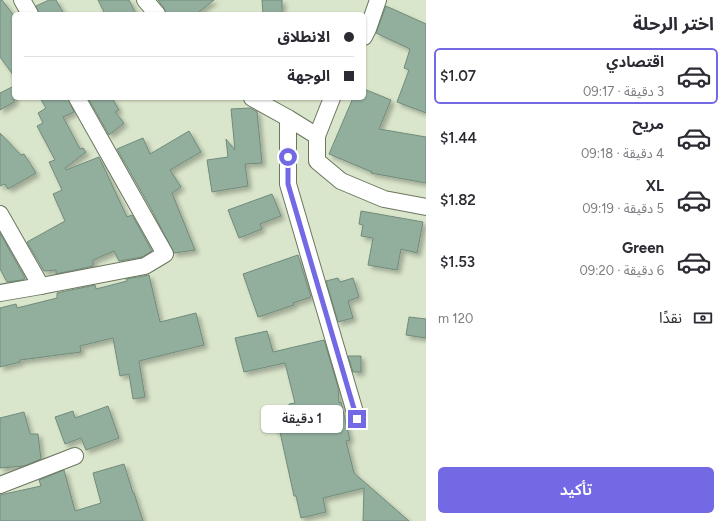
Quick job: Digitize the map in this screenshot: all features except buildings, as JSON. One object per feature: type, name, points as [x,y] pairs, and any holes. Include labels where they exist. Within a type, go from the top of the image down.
[{"type":"street","points":[[22,0],[29,12]]},
{"type":"street","points":[[145,0],[155,12]]},
{"type":"street","points":[[366,33],[378,0]]},
{"type":"street","points":[[0,293],[144,266],[166,254],[78,100]]},
{"type":"street","points":[[256,100],[317,136]]},
{"type":"street","points":[[331,100],[317,136],[317,161],[341,181],[384,198],[426,207]]},
{"type":"street","points":[[288,118],[288,184],[357,419]]},
{"type":"street","points":[[0,214],[41,286]]},
{"type":"street","points":[[0,485],[75,456]]},
{"type":"route","points":[[288,157],[288,184],[357,419]]}]
